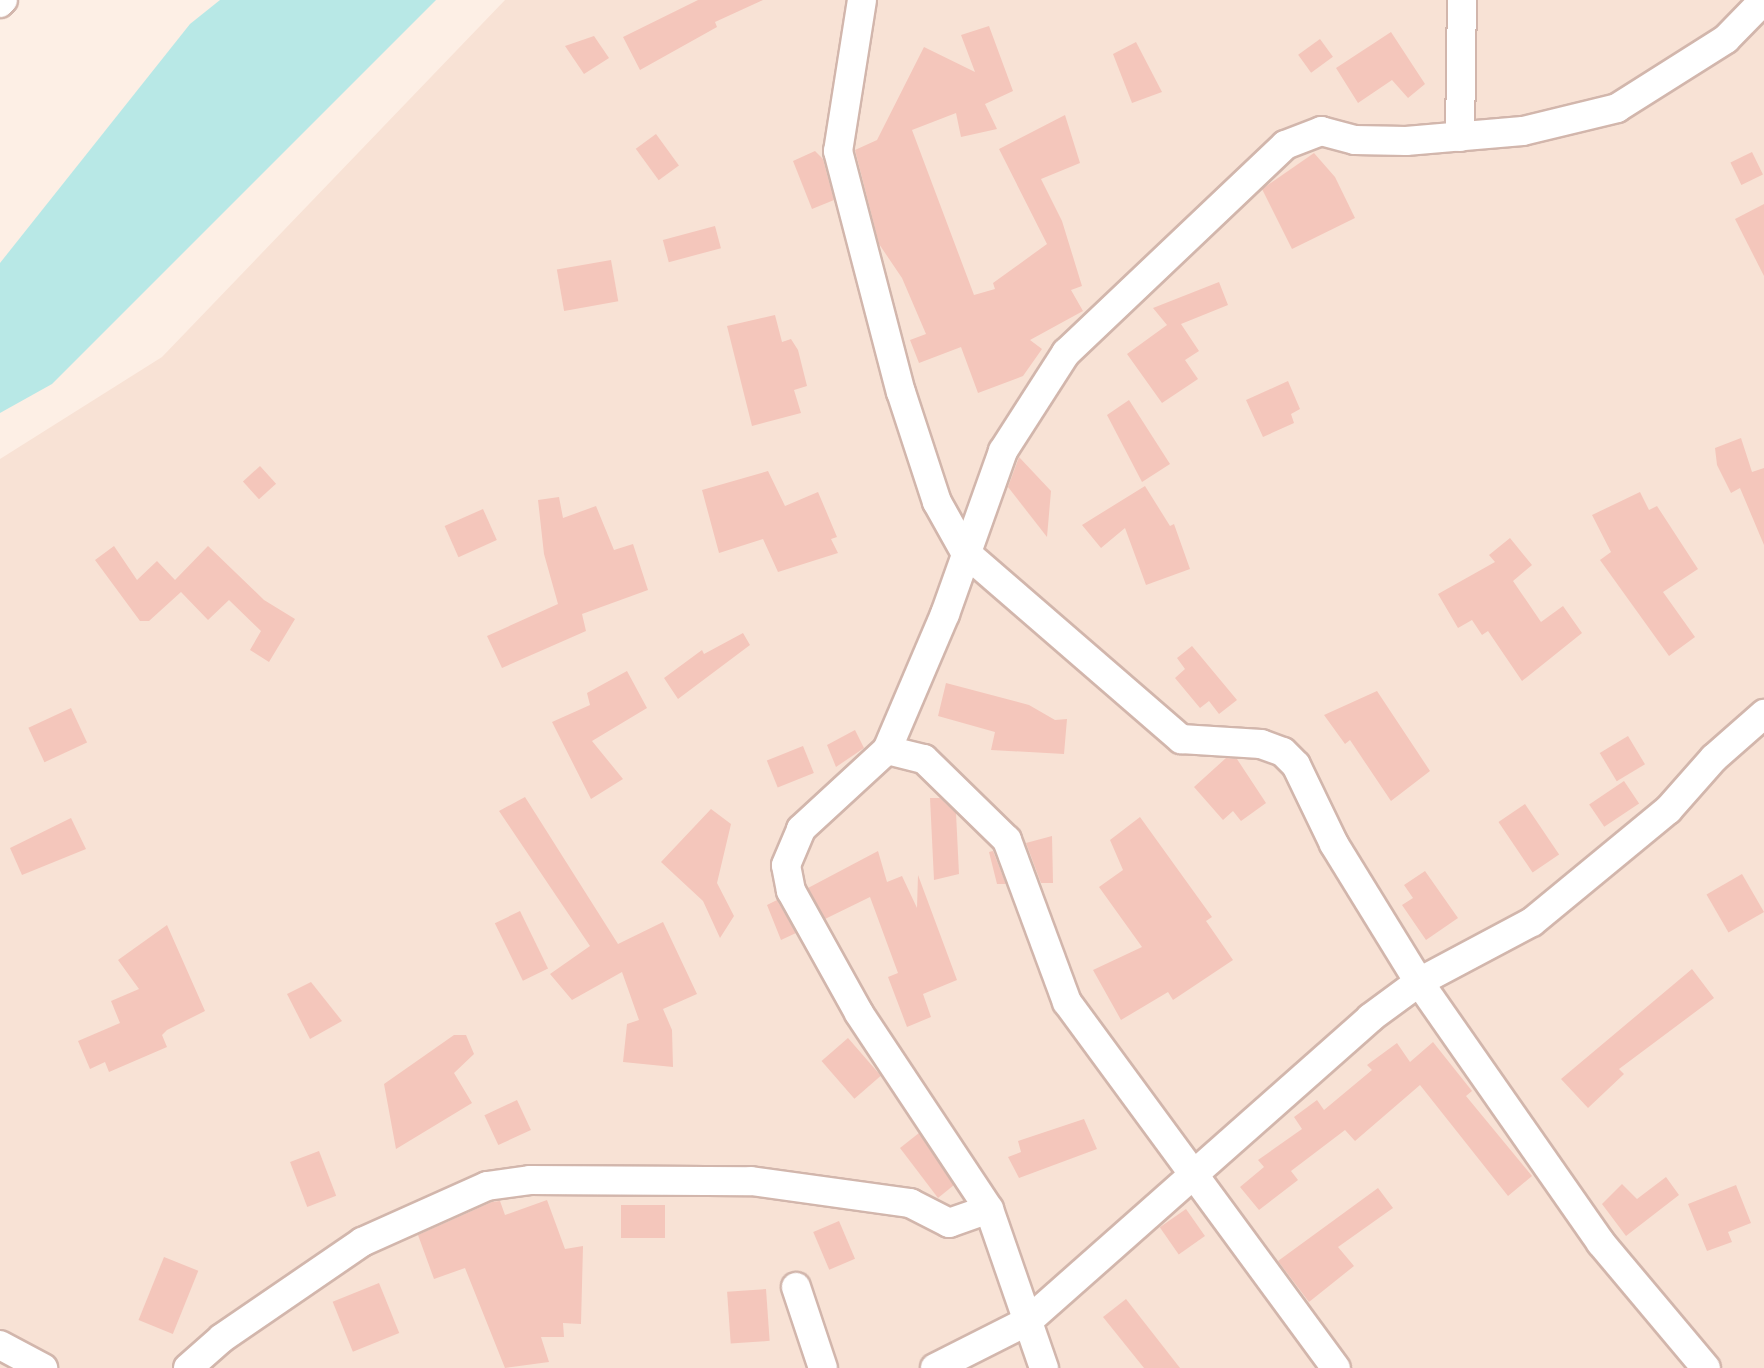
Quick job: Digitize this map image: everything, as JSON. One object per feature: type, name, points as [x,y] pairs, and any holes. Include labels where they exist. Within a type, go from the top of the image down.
[{"type":"street","points":[[862,0],[838,151],[901,392],[937,502],[965,552],[1181,739],[1261,744],[1283,752],[1296,765],[1334,844],[1419,982],[1601,1243],[1706,1368]]},
{"type":"street","points":[[1460,137],[1462,0]]},
{"type":"street","points":[[1044,1368],[988,1209],[859,1013],[784,876],[801,829],[887,750],[1003,451],[1066,353],[1284,145],[1321,131],[1355,140],[1460,137],[1522,131],[1617,108],[1726,39],[1764,0]]},
{"type":"street","points":[[935,1368],[1028,1321],[1196,1176],[1370,1018],[1419,982],[1532,922],[1668,810],[1713,759],[1764,714]]},
{"type":"street","points":[[887,750],[924,759],[1007,840],[1067,1002],[1336,1368]]},
{"type":"street","points":[[188,1368],[222,1338],[362,1242],[487,1186],[530,1180],[751,1181],[910,1203],[949,1223],[988,1209]]},
{"type":"street","points":[[796,1287],[823,1368]]},
{"type":"street","points":[[0,1345],[43,1368]]},
{"type":"shaded area","points":[[505,0],[1764,0],[1764,1368],[0,1368],[0,459],[162,357]]},
{"type":"water","points":[[220,0],[436,0],[52,384],[0,413],[0,263],[190,24]]},
{"type":"building","points":[[698,0],[763,0],[715,22],[717,27],[640,70],[623,37]]},
{"type":"building","points":[[989,26],[1013,91],[985,104],[997,129],[961,137],[956,113],[912,130],[974,295],[995,289],[993,283],[1047,244],[999,149],[1065,115],[1080,163],[1041,179],[1062,221],[1082,286],[1071,290],[1083,311],[1030,340],[1042,349],[1023,376],[978,393],[961,347],[919,363],[910,340],[926,334],[902,278],[879,244],[855,150],[877,140],[924,47],[975,72],[961,35]]},
{"type":"building","points":[[1391,32],[1425,84],[1408,98],[1392,80],[1358,103],[1336,68]]},
{"type":"building","points":[[594,36],[609,58],[584,74],[565,46]]},
{"type":"building","points":[[1320,39],[1333,57],[1311,73],[1298,55]]},
{"type":"building","points":[[1136,42],[1162,92],[1132,103],[1113,54]]},
{"type":"building","points":[[656,134],[679,166],[659,180],[636,149]]},
{"type":"building","points":[[815,151],[823,159],[834,200],[812,209],[793,161]]},
{"type":"building","points":[[1752,152],[1763,174],[1741,185],[1730,163]]},
{"type":"building","points":[[1314,153],[1335,177],[1355,218],[1292,249],[1262,189]]},
{"type":"building","points":[[1764,204],[1764,276],[1735,219]]},
{"type":"building","points":[[715,226],[721,248],[669,262],[663,240]]},
{"type":"building","points":[[611,260],[618,301],[564,311],[557,270]]},
{"type":"building","points":[[1219,282],[1228,305],[1181,324],[1199,351],[1185,360],[1198,379],[1162,403],[1127,354],[1167,325],[1153,308]]},
{"type":"building","points":[[775,315],[782,342],[791,339],[798,350],[807,386],[794,390],[801,413],[752,426],[727,326]]},
{"type":"building","points":[[1288,381],[1300,409],[1291,414],[1294,423],[1263,437],[1246,400]]},
{"type":"building","points":[[1129,400],[1170,464],[1142,482],[1107,415]]},
{"type":"building","points":[[1741,438],[1752,472],[1764,468],[1764,545],[1740,488],[1731,493],[1717,465],[1715,448]]},
{"type":"building","points":[[1019,457],[1051,491],[1047,537],[1008,487]]},
{"type":"building","points":[[260,466],[276,484],[259,499],[243,481]]},
{"type":"building","points":[[768,471],[785,506],[818,492],[837,537],[831,539],[838,553],[778,572],[763,539],[719,553],[702,490]]},
{"type":"building","points":[[1145,486],[1170,526],[1174,524],[1190,569],[1146,585],[1125,528],[1101,548],[1082,525]]},
{"type":"building","points":[[1640,492],[1649,510],[1657,506],[1698,569],[1663,592],[1695,637],[1669,656],[1600,560],[1611,552],[1592,515]]},
{"type":"building","points":[[559,497],[563,518],[596,506],[614,550],[633,544],[648,590],[582,614],[586,631],[502,668],[487,636],[558,604],[544,554],[538,500]]},
{"type":"building","points":[[483,509],[497,540],[458,557],[445,526]]},
{"type":"building","points":[[1510,538],[1532,565],[1513,581],[1541,622],[1563,606],[1582,633],[1522,681],[1488,631],[1482,635],[1472,620],[1458,628],[1438,594],[1495,562],[1489,555]]},
{"type":"building","points":[[114,546],[137,580],[157,561],[175,580],[208,546],[264,600],[295,619],[269,662],[250,650],[261,631],[229,600],[208,620],[181,592],[149,621],[140,621],[95,560]]},
{"type":"building","points":[[743,633],[750,645],[678,699],[664,678],[702,650],[704,654]]},
{"type":"building","points":[[1192,646],[1237,700],[1219,714],[1209,701],[1200,708],[1175,678],[1185,669],[1177,658]]},
{"type":"building","points":[[627,671],[647,708],[592,741],[623,779],[591,799],[552,722],[590,705],[587,693]]},
{"type":"building","points":[[946,683],[1029,705],[1055,720],[1067,719],[1064,754],[991,750],[995,732],[938,716]]},
{"type":"building","points":[[1377,691],[1430,771],[1391,801],[1350,740],[1345,744],[1324,715]]},
{"type":"building","points":[[71,708],[87,742],[44,762],[28,728]]},
{"type":"building","points":[[855,730],[864,748],[836,767],[827,745]]},
{"type":"building","points":[[1628,736],[1645,764],[1617,781],[1600,753]]},
{"type":"building","points":[[803,746],[814,773],[778,787],[767,761]]},
{"type":"building","points":[[1226,758],[1237,759],[1266,803],[1241,821],[1233,811],[1223,820],[1194,787]]},
{"type":"building","points":[[1624,781],[1639,803],[1604,827],[1589,804]]},
{"type":"building","points":[[525,797],[618,944],[663,922],[697,994],[663,1009],[672,1030],[673,1067],[623,1062],[627,1024],[639,1020],[622,972],[572,1000],[550,974],[590,946],[499,811]]},
{"type":"building","points":[[930,798],[940,798],[956,813],[959,874],[934,880]]},
{"type":"building","points":[[1525,804],[1559,855],[1533,872],[1498,822]]},
{"type":"building","points":[[711,809],[731,824],[717,883],[734,916],[720,938],[703,901],[661,862]]},
{"type":"building","points":[[1140,817],[1212,917],[1206,921],[1233,960],[1173,1000],[1168,992],[1121,1020],[1093,970],[1142,947],[1099,887],[1123,870],[1110,840]]},
{"type":"building","points":[[71,818],[86,849],[22,875],[10,848]]},
{"type":"building","points":[[1052,836],[1053,883],[1041,883],[1026,843]]},
{"type":"building","points":[[878,851],[887,882],[902,876],[917,908],[918,875],[957,980],[923,994],[931,1017],[907,1027],[888,977],[898,973],[870,897],[825,919],[808,888]]},
{"type":"building","points":[[993,851],[1006,884],[997,884],[989,852]]},
{"type":"building","points":[[1425,871],[1458,918],[1426,940],[1402,905],[1413,898],[1404,885]]},
{"type":"building","points":[[1742,874],[1764,912],[1728,933],[1706,894]]},
{"type":"building","points":[[777,900],[796,933],[781,940],[767,905]]},
{"type":"building","points":[[520,911],[548,969],[523,981],[495,923]]},
{"type":"building","points":[[167,925],[205,1011],[167,1030],[162,1035],[167,1047],[109,1072],[105,1062],[90,1069],[78,1041],[120,1023],[111,1001],[139,989],[118,960]]},
{"type":"building","points":[[1692,969],[1714,998],[1619,1069],[1624,1074],[1588,1108],[1561,1079]]},
{"type":"building","points":[[311,982],[342,1021],[310,1039],[287,994]]},
{"type":"building","points":[[454,1035],[466,1035],[474,1054],[454,1073],[472,1103],[396,1149],[384,1084]]},
{"type":"building","points":[[848,1038],[881,1076],[854,1099],[822,1061]]},
{"type":"building","points":[[1433,1042],[1472,1091],[1466,1096],[1532,1176],[1508,1196],[1420,1085],[1355,1141],[1345,1130],[1291,1171],[1298,1180],[1259,1210],[1240,1187],[1264,1167],[1258,1160],[1302,1129],[1294,1117],[1317,1100],[1324,1110],[1372,1070],[1367,1065],[1397,1043],[1410,1062]]},
{"type":"building","points":[[517,1100],[531,1130],[498,1145],[484,1115]]},
{"type":"building","points":[[1084,1119],[1097,1149],[1019,1178],[1008,1157],[1021,1152],[1018,1141]]},
{"type":"building","points":[[919,1133],[954,1185],[938,1198],[900,1148]]},
{"type":"building","points":[[319,1151],[336,1196],[307,1207],[290,1162]]},
{"type":"building","points":[[1666,1177],[1679,1195],[1626,1236],[1602,1204],[1622,1184],[1637,1199]]},
{"type":"building","points":[[1736,1185],[1751,1223],[1728,1232],[1732,1242],[1707,1251],[1688,1204]]},
{"type":"building","points":[[1378,1188],[1393,1208],[1338,1247],[1354,1266],[1309,1302],[1278,1261]]},
{"type":"building","points":[[547,1200],[565,1249],[583,1246],[581,1324],[563,1323],[564,1337],[541,1337],[549,1362],[505,1368],[465,1268],[434,1279],[418,1235],[492,1202],[500,1201],[505,1215]]},
{"type":"building","points":[[621,1205],[665,1205],[665,1238],[621,1238]]},
{"type":"building","points":[[1186,1209],[1205,1236],[1179,1254],[1160,1227]]},
{"type":"building","points":[[839,1221],[855,1259],[829,1270],[813,1232]]},
{"type":"building","points":[[164,1257],[198,1271],[173,1334],[139,1320]]},
{"type":"building","points":[[379,1283],[399,1333],[353,1352],[333,1302]]},
{"type":"building","points":[[766,1289],[770,1341],[731,1344],[727,1292]]},
{"type":"building","points":[[1126,1299],[1180,1368],[1144,1368],[1103,1317]]}]
